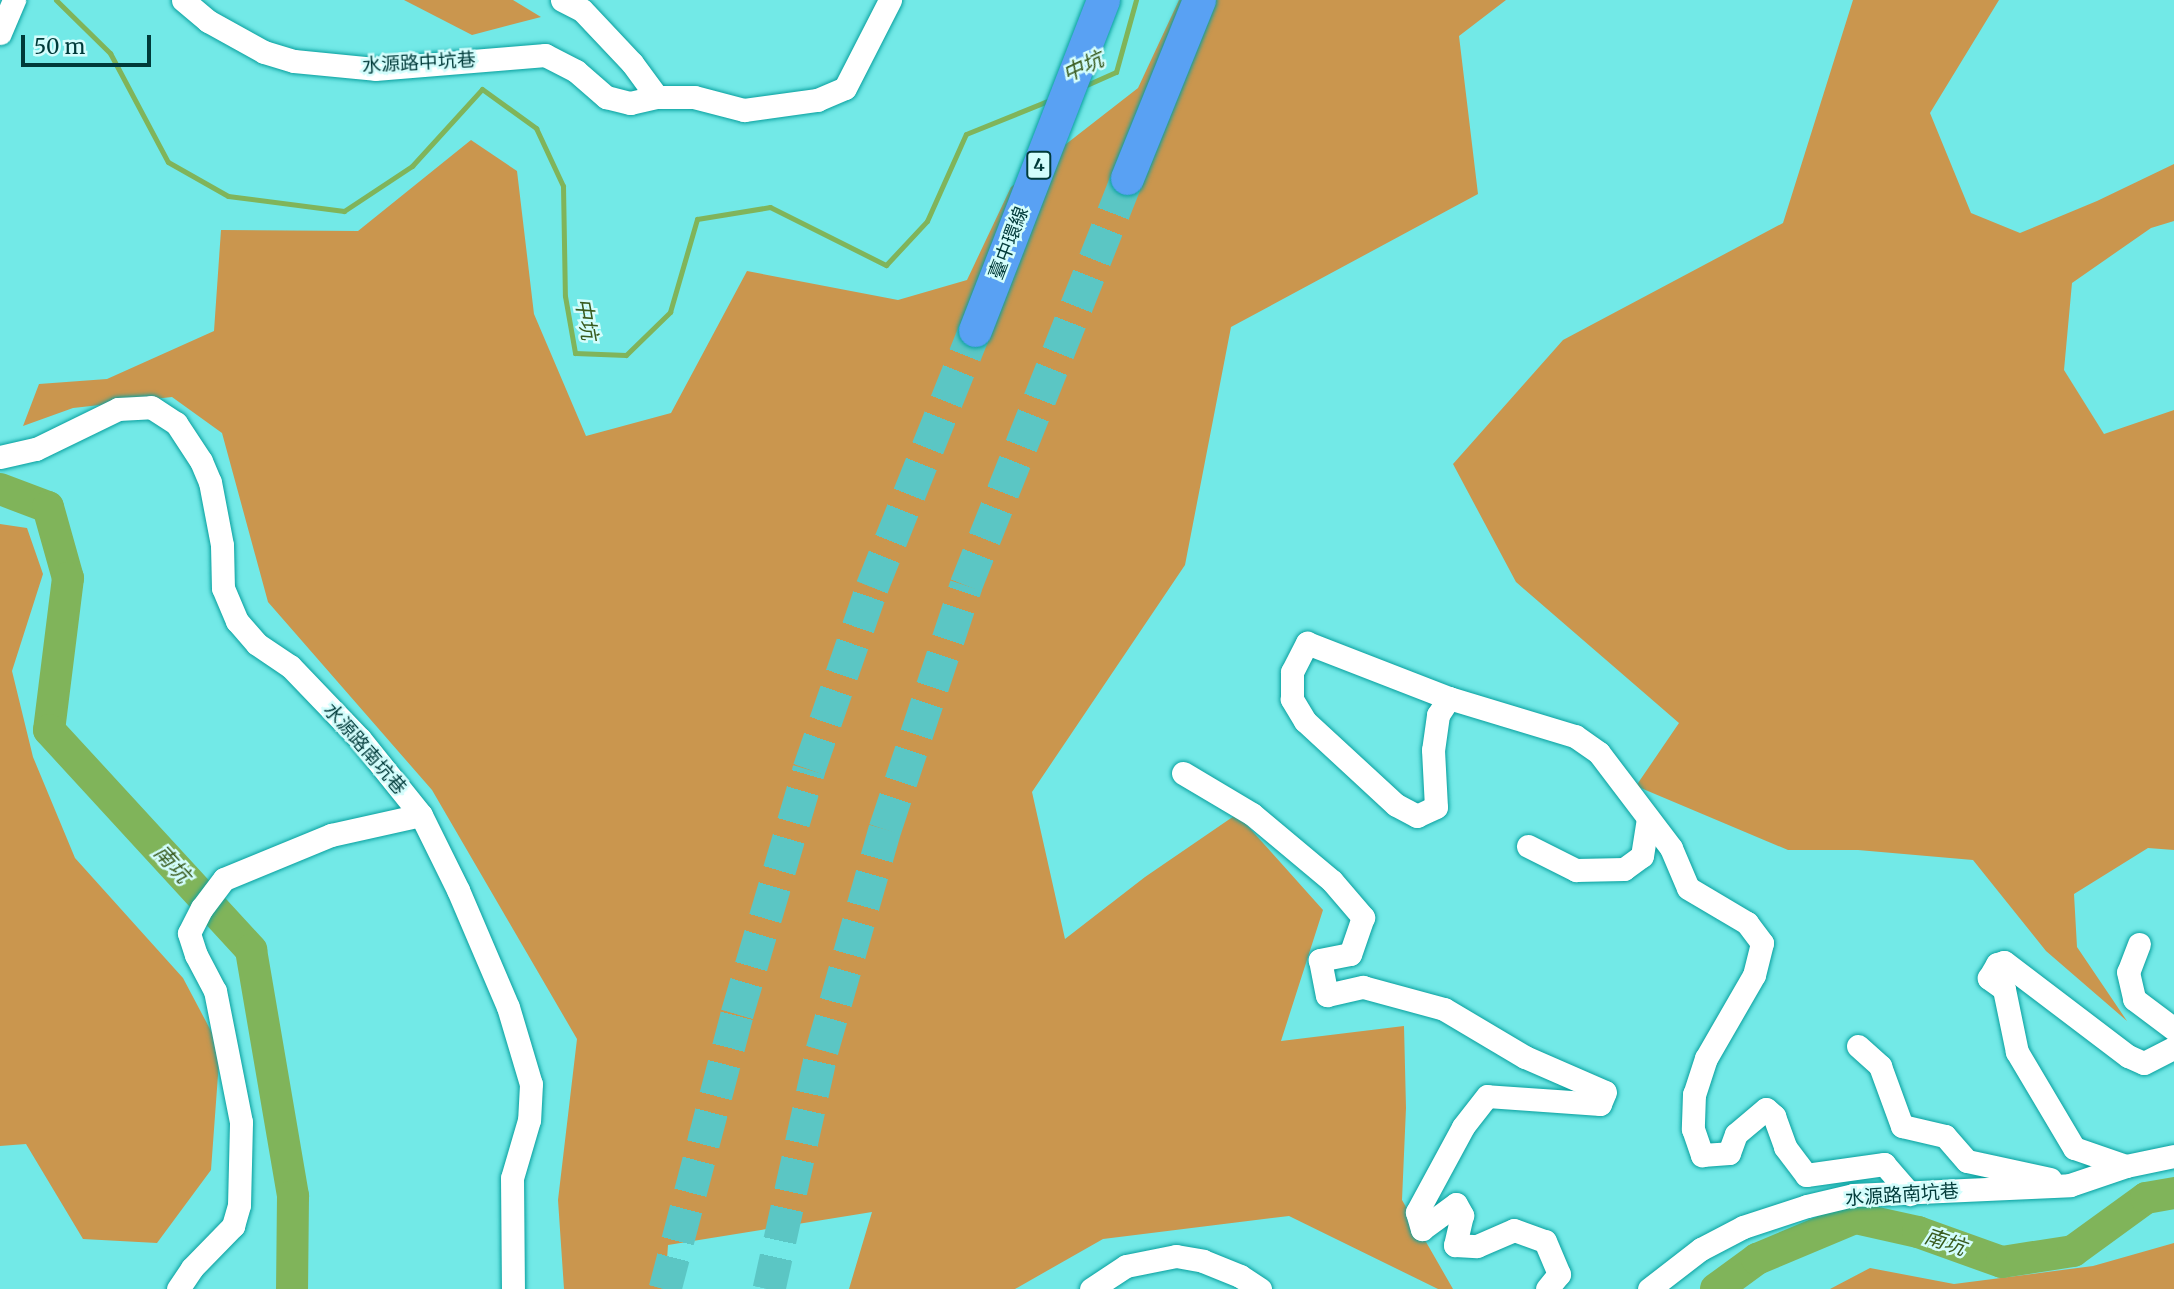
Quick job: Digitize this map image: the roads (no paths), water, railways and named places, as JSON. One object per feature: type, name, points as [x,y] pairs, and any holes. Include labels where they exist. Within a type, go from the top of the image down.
[{"type":"highway","name":"臺中環線","points":[[975,330],[1103,0]]},
{"type":"highway","points":[[1127,178],[1199,0]]},
{"type":"street","points":[[0,33],[14,0]]},
{"type":"street","name":"水源路中坑巷","points":[[183,0],[208,21],[264,52],[294,61],[375,69],[545,55],[576,71],[606,96],[630,103],[657,97],[694,97],[744,110],[817,100],[845,88],[890,0]]},
{"type":"street","points":[[562,0],[582,10],[632,63],[657,97]]},
{"type":"street","name":"水源路南坑巷","points":[[0,457],[36,449],[118,409],[151,407],[176,423],[201,461],[210,482],[222,545],[223,588],[237,621],[257,644],[290,666],[351,730],[421,815],[458,890],[509,1007],[531,1084],[529,1120],[512,1178],[513,1289]]},
{"type":"street","points":[[1449,698],[1438,715],[1433,750],[1436,807],[1417,816],[1396,805],[1305,721],[1292,699],[1292,672],[1307,643],[1449,698],[1575,736],[1599,753],[1671,848],[1688,888],[1747,923],[1762,943],[1754,975],[1706,1058],[1694,1094],[1693,1129],[1702,1155],[1729,1153],[1737,1134],[1766,1109],[1774,1116],[1785,1147],[1806,1175],[1884,1164],[1910,1194]]},
{"type":"street","points":[[1183,773],[1252,814],[1332,881],[1363,917],[1350,954],[1320,960],[1327,995],[1363,987],[1444,1009],[1525,1057],[1605,1092],[1600,1104],[1487,1096],[1463,1128],[1417,1212],[1422,1229],[1456,1204],[1462,1215],[1455,1245],[1477,1246],[1514,1230],[1545,1241],[1559,1275],[1547,1289]]},
{"type":"street","points":[[178,1289],[192,1268],[233,1226],[239,1205],[241,1122],[215,991],[196,956],[189,933],[202,908],[224,879],[331,835],[421,815]]},
{"type":"street","points":[[1528,846],[1576,870],[1624,869],[1642,856],[1648,818]]},
{"type":"street","points":[[2140,944],[2128,972],[2134,999],[2174,1029]]},
{"type":"street","points":[[2126,1166],[2074,1148],[2017,1052],[2004,989],[1989,978],[1997,964],[2004,962],[2128,1056],[2144,1063],[2174,1048]]},
{"type":"street","points":[[1858,1046],[1880,1066],[1902,1125],[1945,1136],[1967,1161],[2070,1185]]},
{"type":"street","name":"水源路南坑巷","points":[[1648,1289],[1701,1249],[1743,1227],[1807,1206],[1853,1195],[2070,1185],[2126,1166],[2174,1156]]},
{"type":"street","points":[[1091,1289],[1126,1266],[1176,1256],[1203,1261],[1240,1276],[1260,1289]]},
{"type":"waterway","name":"中坑","points":[[56,0],[110,53],[168,162],[228,196],[344,211],[412,166],[482,89],[536,128],[563,186],[565,296],[575,353],[626,355],[670,312],[697,219],[770,207],[886,265],[927,221],[966,134],[1050,100]]},
{"type":"waterway","name":"中坑","points":[[1082,87],[1116,72],[1136,0]]},
{"type":"waterway","name":"南坑","points":[[0,489],[48,507],[68,578],[49,730],[251,950],[293,1196],[292,1289]]},
{"type":"waterway","name":"南坑","points":[[1716,1289],[1757,1259],[1855,1218],[1918,1232],[2002,1262],[2073,1251],[2146,1198],[2174,1193]]},
{"type":"tunnel","points":[[769,1289],[822,1050],[885,829],[966,585],[1127,178]]},
{"type":"tunnel","points":[[665,1289],[737,1014],[809,769],[872,587],[975,330]]}]
